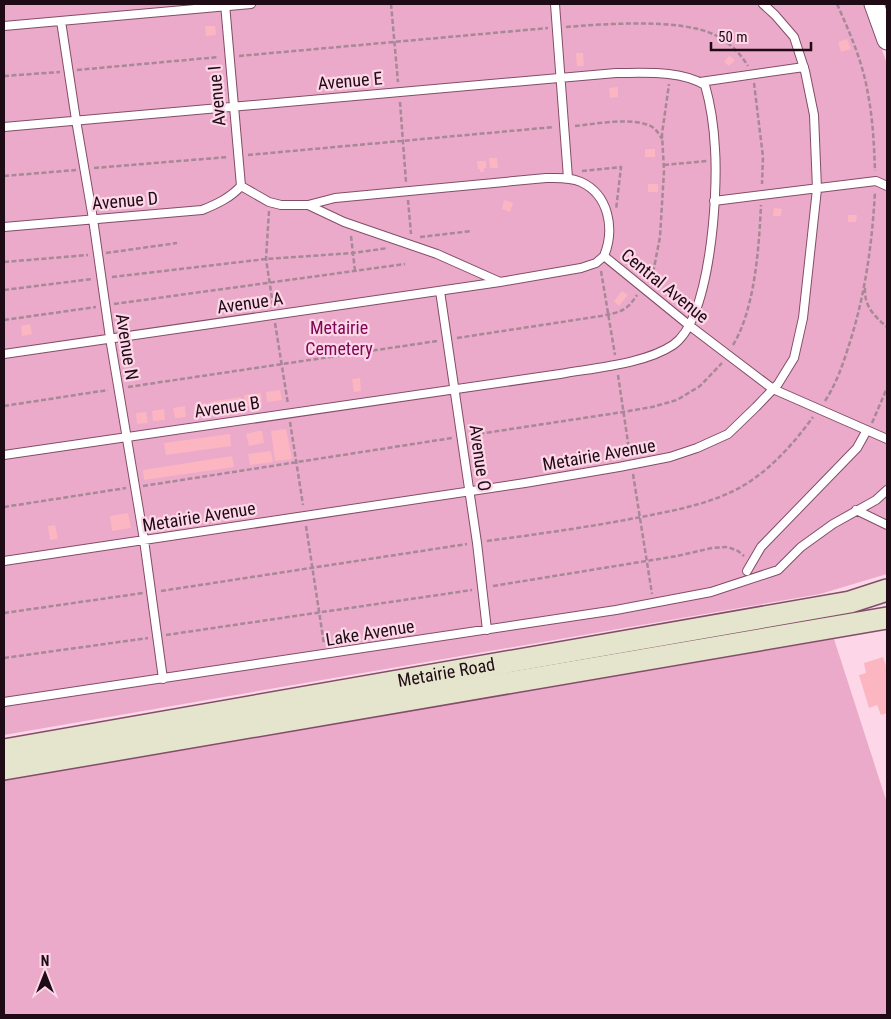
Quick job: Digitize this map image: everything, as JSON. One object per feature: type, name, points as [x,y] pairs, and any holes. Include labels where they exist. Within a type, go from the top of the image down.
[{"type":"main road","name":"Metairie Road","points":[[4,750],[850,602],[887,590]]},
{"type":"main road","name":"Metairie Road","points":[[4,769],[887,618]]},
{"type":"street","points":[[874,4],[887,40]]},
{"type":"lane","points":[[4,26],[251,4]]},
{"type":"lane","points":[[556,4],[568,175]]},
{"type":"lane","name":"Metairie Avenue","points":[[4,561],[525,483],[632,465],[670,457],[697,448],[728,434],[778,384],[794,358],[804,318],[817,189],[814,115],[804,67],[794,37],[763,4]]},
{"type":"lane","name":"Avenue I","points":[[225,5],[241,186]]},
{"type":"lane","name":"Avenue N","points":[[61,21],[118,389],[144,540],[163,679]]},
{"type":"lane","name":"Avenue E","points":[[4,127],[616,73],[658,73],[699,82],[752,76],[804,67]]},
{"type":"lane","points":[[455,389],[645,358],[674,345],[690,326],[698,304],[710,250],[716,161],[710,104],[705,85],[699,82]]},
{"type":"lane","points":[[241,186],[269,202],[281,205],[308,205],[335,198],[568,175],[590,188],[598,196],[608,213],[610,233],[608,245],[602,258]]},
{"type":"lane","points":[[714,201],[876,181],[887,186]]},
{"type":"lane","name":"Avenue D","points":[[4,227],[202,210],[233,194],[241,186]]},
{"type":"lane","points":[[308,205],[349,224],[411,241],[500,282]]},
{"type":"lane","name":"Central Avenue","points":[[500,282],[580,268],[596,263],[602,258],[773,389],[887,439]]},
{"type":"lane","name":"Avenue A","points":[[4,354],[500,282]]},
{"type":"lane","name":"Avenue O","points":[[440,291],[477,543],[487,630]]},
{"type":"lane","name":"Avenue B","points":[[4,455],[455,389]]},
{"type":"lane","points":[[747,571],[761,548],[857,448],[867,430]]},
{"type":"lane","name":"Lake Avenue","points":[[4,702],[487,630],[711,592],[778,570],[802,547],[856,510],[876,500],[887,490]]},
{"type":"lane","points":[[856,510],[887,525]]},
{"type":"path","points":[[391,4],[411,241]]},
{"type":"path","points":[[4,613],[640,517],[692,507],[718,498],[745,484],[768,468],[789,448],[835,386],[858,314],[872,240],[876,181],[873,126],[868,92],[852,39],[836,4]]},
{"type":"path","points":[[4,76],[590,25],[653,24],[691,28],[713,34],[730,44],[743,58],[752,76],[756,92],[763,157],[757,261],[748,307],[736,340],[718,368],[700,386],[677,400],[623,412],[4,507]]},
{"type":"path","points":[[4,406],[608,315],[630,306],[654,268],[658,245],[664,166],[663,140],[670,75]]},
{"type":"path","points":[[4,176],[628,122],[646,124],[658,130],[663,140]]},
{"type":"path","points":[[664,166],[716,161]]},
{"type":"path","points":[[568,175],[621,167],[617,208],[610,233]]},
{"type":"path","points":[[269,202],[266,259],[269,283],[326,654]]},
{"type":"path","points":[[349,224],[355,271]]},
{"type":"path","points":[[4,290],[266,259],[353,253],[411,241],[472,232]]},
{"type":"path","points":[[602,258],[608,315],[654,603]]},
{"type":"path","points":[[4,320],[405,264]]},
{"type":"path","points":[[866,274],[866,304],[872,313],[887,327]]},
{"type":"path","points":[[867,430],[876,416],[887,388]]},
{"type":"path","points":[[4,658],[482,588],[647,561],[712,548],[728,548],[738,551],[752,562]]},
{"type":"green space","name":"Metairie Cemetery","points":[[4,4],[866,4],[887,64],[887,574],[820,594],[4,735]]},
{"type":"green space","points":[[834,639],[887,803],[887,1015],[4,1015],[4,778]]},
{"type":"building","points":[[205,26],[215,26],[216,35],[206,36]]},
{"type":"building","points":[[847,39],[851,49],[841,52],[838,42]]},
{"type":"building","points":[[576,53],[583,53],[584,66],[577,66]]},
{"type":"building","points":[[729,56],[735,60],[729,66],[724,62]]},
{"type":"building","points":[[618,87],[618,97],[610,98],[609,88]]},
{"type":"building","points":[[645,149],[655,149],[655,157],[645,157]]},
{"type":"building","points":[[489,158],[497,158],[498,168],[490,168]]},
{"type":"building","points":[[477,161],[486,161],[484,172],[480,172],[480,169],[478,169]]},
{"type":"building","points":[[648,184],[658,184],[658,192],[648,192]]},
{"type":"building","points":[[504,200],[513,203],[510,212],[502,209]]},
{"type":"building","points":[[774,208],[782,209],[781,216],[773,216]]},
{"type":"building","points":[[848,215],[857,215],[856,222],[848,222]]},
{"type":"building","points":[[622,291],[628,295],[619,306],[614,301]]},
{"type":"building","points":[[30,324],[32,334],[22,336],[21,326]]},
{"type":"building","points":[[360,378],[361,391],[354,392],[352,379]]},
{"type":"building","points":[[280,390],[282,400],[267,402],[266,392]]},
{"type":"building","points":[[261,393],[262,404],[258,404],[258,408],[250,409],[250,406],[245,407],[244,395]]},
{"type":"building","points":[[241,397],[243,409],[212,414],[210,402]]},
{"type":"building","points":[[206,403],[207,413],[195,415],[194,405]]},
{"type":"building","points":[[185,406],[186,417],[175,418],[173,408]]},
{"type":"building","points":[[164,409],[165,420],[153,421],[152,411]]},
{"type":"building","points":[[146,412],[148,423],[137,424],[136,413]]},
{"type":"building","points":[[286,429],[292,459],[275,461],[271,431]]},
{"type":"building","points":[[262,431],[264,443],[249,446],[246,434]]},
{"type":"building","points":[[230,434],[231,446],[166,455],[164,443]]},
{"type":"building","points":[[271,451],[273,462],[250,465],[248,454]]},
{"type":"building","points":[[232,456],[234,467],[144,480],[143,470]]},
{"type":"building","points":[[128,513],[131,528],[112,531],[110,516]]},
{"type":"building","points":[[55,525],[58,539],[50,540],[48,526]]},
{"type":"building","points":[[883,657],[887,666],[887,713],[881,715],[877,705],[869,708],[859,675],[866,673],[864,663]]}]
